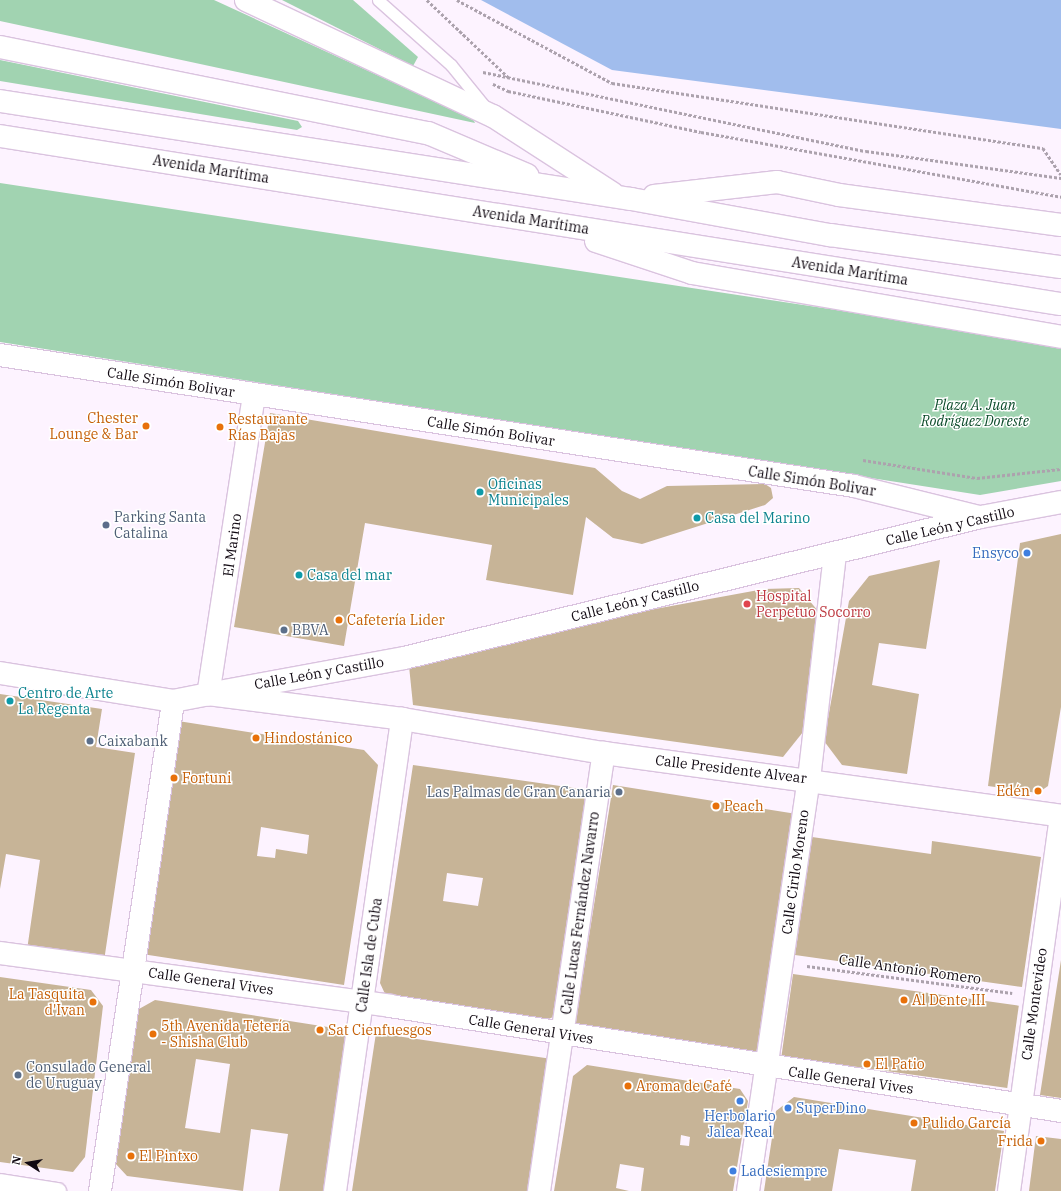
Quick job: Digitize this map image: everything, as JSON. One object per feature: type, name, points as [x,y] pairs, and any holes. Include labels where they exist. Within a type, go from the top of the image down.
[{"type":"main road","points":[[246,0],[493,116],[624,198],[777,182],[839,195],[1061,225]]},
{"type":"main road","points":[[0,48],[428,133],[557,188]]},
{"type":"main road","points":[[0,101],[624,198],[830,235],[1061,267]]},
{"type":"main road","name":"Avenida Marítima","points":[[0,136],[1061,304]]},
{"type":"main road","points":[[536,220],[692,273],[1061,337]]},
{"type":"main road","name":"Calle Simón Bolivar","points":[[0,355],[854,486],[981,517]]},
{"type":"main road","name":"El Marino","points":[[208,694],[254,395]]},
{"type":"main road","name":"Calle León y Castillo","points":[[0,673],[173,701],[404,658],[981,517],[1061,502]]},
{"type":"main road","name":"Calle Cirilo Moreno","points":[[748,1191],[809,779],[835,553]]},
{"type":"main road","name":"Calle León y Castillo","points":[[208,694],[402,719]]},
{"type":"main road","points":[[100,1191],[173,701]]},
{"type":"main road","name":"Calle Presidente Alvear","points":[[402,719],[604,753],[809,779],[1061,817]]},
{"type":"main road","name":"Calle Isla de Cuba","points":[[335,1191],[402,719]]},
{"type":"main road","name":"Calle Lucas Fernández Navarro","points":[[539,1191],[604,753]]},
{"type":"main road","name":"Calle Montevideo","points":[[1010,1191],[1035,996],[1061,817]]},
{"type":"main road","name":"Calle General Vives","points":[[0,953],[362,1002],[766,1067],[1061,1111]]},
{"type":"street","points":[[0,1182],[57,1191]]},
{"type":"lane","points":[[378,0],[451,65],[493,116]]},
{"type":"path","points":[[428,0],[509,78]]},
{"type":"path","points":[[457,0],[612,83],[1043,148],[1061,175]]},
{"type":"path","points":[[451,65],[866,151],[1061,178]]},
{"type":"path","points":[[487,81],[508,91],[701,132],[1061,197]]},
{"type":"path","points":[[977,478],[1061,469]]},
{"type":"path","name":"Calle Antonio Romero","points":[[782,962],[1035,996]]},
{"type":"green space","points":[[0,0],[214,0],[473,119],[475,123],[0,21]]},
{"type":"green space","points":[[282,0],[353,0],[418,57],[413,66]]},
{"type":"green space","points":[[0,60],[298,121],[302,127],[297,130],[0,81]]},
{"type":"green space","name":"Plaza A. Juan Rodríguez Doreste","points":[[0,183],[1061,344],[1061,481],[980,495],[0,342]]},
{"type":"water","points":[[481,0],[1061,0],[1061,129],[612,70]]},
{"type":"building","points":[[270,413],[595,468],[622,491],[640,499],[667,486],[765,484],[771,488],[773,498],[765,505],[642,544],[613,538],[586,517],[573,595],[486,580],[492,545],[365,523],[344,646],[234,627]]},
{"type":"building","points":[[1061,534],[1061,707],[1048,786],[1038,793],[988,786],[1020,543]]},
{"type":"building","points":[[940,560],[926,649],[879,643],[872,685],[919,694],[907,774],[842,765],[824,741],[849,601],[869,576]]},
{"type":"building","points":[[799,588],[818,611],[807,727],[783,757],[413,705],[409,666],[655,609],[764,589]]},
{"type":"building","points":[[0,694],[102,709],[96,747],[135,753],[104,961],[27,950],[40,860],[6,854],[0,889]]},
{"type":"building","points":[[178,721],[364,750],[378,765],[344,985],[142,954]],"holes":[[[261,827],[309,835],[307,854],[276,849],[275,858],[257,856]]]},
{"type":"building","points":[[413,765],[588,790],[553,1017],[544,1021],[386,996],[380,983]],"holes":[[[447,873],[483,878],[478,906],[443,901]]]},
{"type":"building","points":[[613,785],[797,814],[758,1056],[575,1027]]},
{"type":"building","points":[[812,837],[931,854],[932,841],[1041,857],[1022,987],[795,955]]},
{"type":"building","points":[[1061,960],[1061,1098],[1040,1095]]},
{"type":"building","points":[[793,974],[1019,1006],[1007,1088],[781,1056]]},
{"type":"building","points":[[0,977],[91,990],[103,1006],[85,1157],[73,1172],[0,1162]]},
{"type":"building","points":[[155,1000],[347,1030],[324,1191],[279,1191],[288,1134],[251,1129],[243,1191],[127,1176],[115,1163],[139,1009]],"holes":[[[196,1059],[230,1064],[220,1133],[185,1128]]]},
{"type":"building","points":[[376,1033],[552,1059],[533,1191],[352,1191]]},
{"type":"building","points":[[587,1065],[740,1089],[748,1101],[733,1191],[641,1191],[644,1168],[620,1164],[616,1188],[629,1191],[554,1191],[573,1076]],"holes":[[[681,1135],[690,1137],[689,1146],[680,1145]]]},
{"type":"building","points":[[794,1097],[1004,1131],[995,1191],[911,1191],[916,1160],[839,1149],[832,1191],[764,1191],[776,1111]]},
{"type":"building","points":[[1036,1136],[1061,1139],[1061,1191],[1029,1191]]},
{"type":"place","name":"Chester Lounge & Bar","points":[[146,426]]},
{"type":"place","name":"Restaurante Rías Bajas","points":[[220,427]]},
{"type":"place","name":"Oficinas Municipales","points":[[480,492]]},
{"type":"place","name":"Casa del Marino","points":[[697,518]]},
{"type":"place","name":"Parking Santa Catalina","points":[[106,525]]},
{"type":"place","name":"Ensyco","points":[[1027,553]]},
{"type":"place","name":"Casa del mar","points":[[299,575]]},
{"type":"place","name":"Hospital Perpetuo Socorro","points":[[747,604]]},
{"type":"place","name":"Cafetería Lider","points":[[339,620]]},
{"type":"place","name":"BBVA","points":[[284,630]]},
{"type":"place","name":"Centro de Arte La Regenta","points":[[10,701]]},
{"type":"place","name":"Hindostánico","points":[[256,738]]},
{"type":"place","name":"Caixabank","points":[[90,741]]},
{"type":"place","name":"Fortuni","points":[[174,778]]},
{"type":"place","name":"Edén","points":[[1038,791]]},
{"type":"place","name":"Las Palmas de Gran Canaria","points":[[619,792]]},
{"type":"place","name":"Peach","points":[[716,806]]},
{"type":"place","name":"Al Dente III","points":[[904,1000]]},
{"type":"place","name":"La Tasquita d'Ivan","points":[[93,1002]]},
{"type":"place","name":"Sat Cienfuesgos","points":[[320,1030]]},
{"type":"place","name":"5th Avenida Tetería - Shisha Club","points":[[153,1034]]},
{"type":"place","name":"El Patio","points":[[867,1064]]},
{"type":"place","name":"Consulado General de Uruguay","points":[[18,1075]]},
{"type":"place","name":"Aroma de Café","points":[[628,1086]]},
{"type":"place","name":"Herbolario Jalea Real","points":[[740,1101]]},
{"type":"place","name":"SuperDino","points":[[788,1108]]},
{"type":"place","name":"Pulido García","points":[[914,1123]]},
{"type":"place","name":"Frida","points":[[1041,1141]]},
{"type":"place","name":"El Pintxo","points":[[131,1156]]},
{"type":"place","name":"Ladesiempre","points":[[733,1171]]}]
